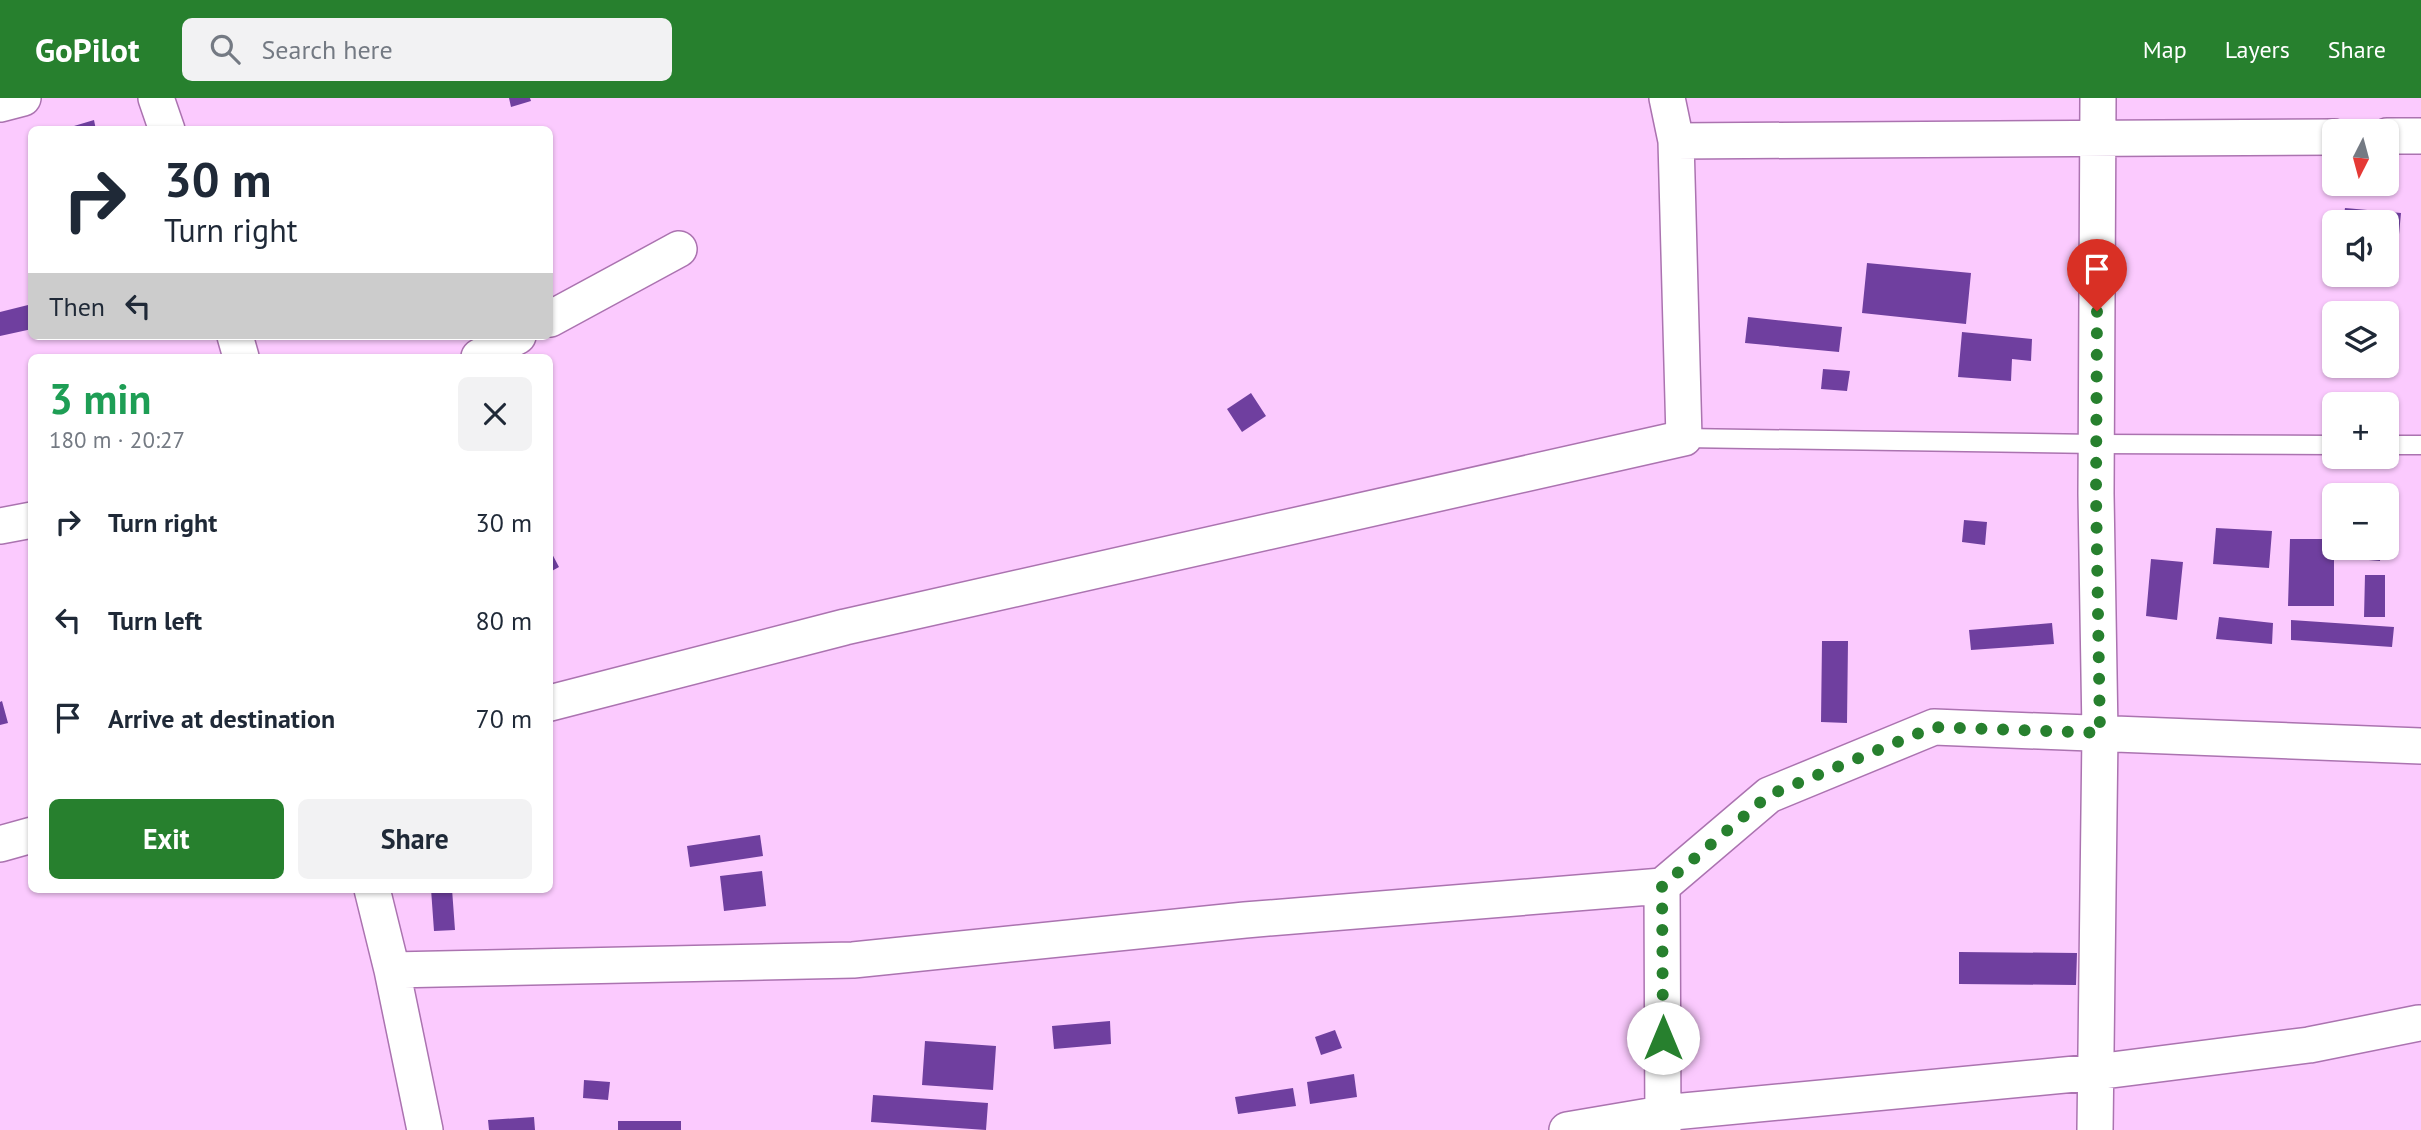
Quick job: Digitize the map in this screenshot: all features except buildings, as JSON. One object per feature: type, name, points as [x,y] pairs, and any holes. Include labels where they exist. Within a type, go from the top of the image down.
[{"type":"street","points":[[0,104],[23,98]]},
{"type":"street","points":[[156,98],[166,126]]},
{"type":"street","points":[[553,702],[845,627],[1684,438],[1676,141],[1667,98]]},
{"type":"street","points":[[2095,1130],[2100,733],[2096,444],[2098,98]]},
{"type":"street","points":[[2399,136],[2421,136]]},
{"type":"street","points":[[1676,141],[2322,137]]},
{"type":"street","points":[[553,317],[679,249]]},
{"type":"street","points":[[485,354],[511,340]]},
{"type":"street","points":[[0,526],[28,521]]},
{"type":"street","points":[[392,970],[853,960],[1245,920],[1662,886],[1769,795],[1934,727],[2421,746]]},
{"type":"street","points":[[0,844],[28,836]]},
{"type":"street","points":[[1662,886],[1663,1122]]},
{"type":"street","points":[[373,893],[425,1130]]},
{"type":"street","points":[[1567,1130],[1663,1122],[2096,1072],[2309,1045],[2419,1023]]},
{"type":"lane","points":[[1684,438],[2322,445]]},
{"type":"lane","points":[[2399,445],[2421,446]]},
{"type":"route","points":[[1663,1038],[1662,886],[1769,795],[1934,727],[2100,733],[2096,494],[2097,311]]}]
